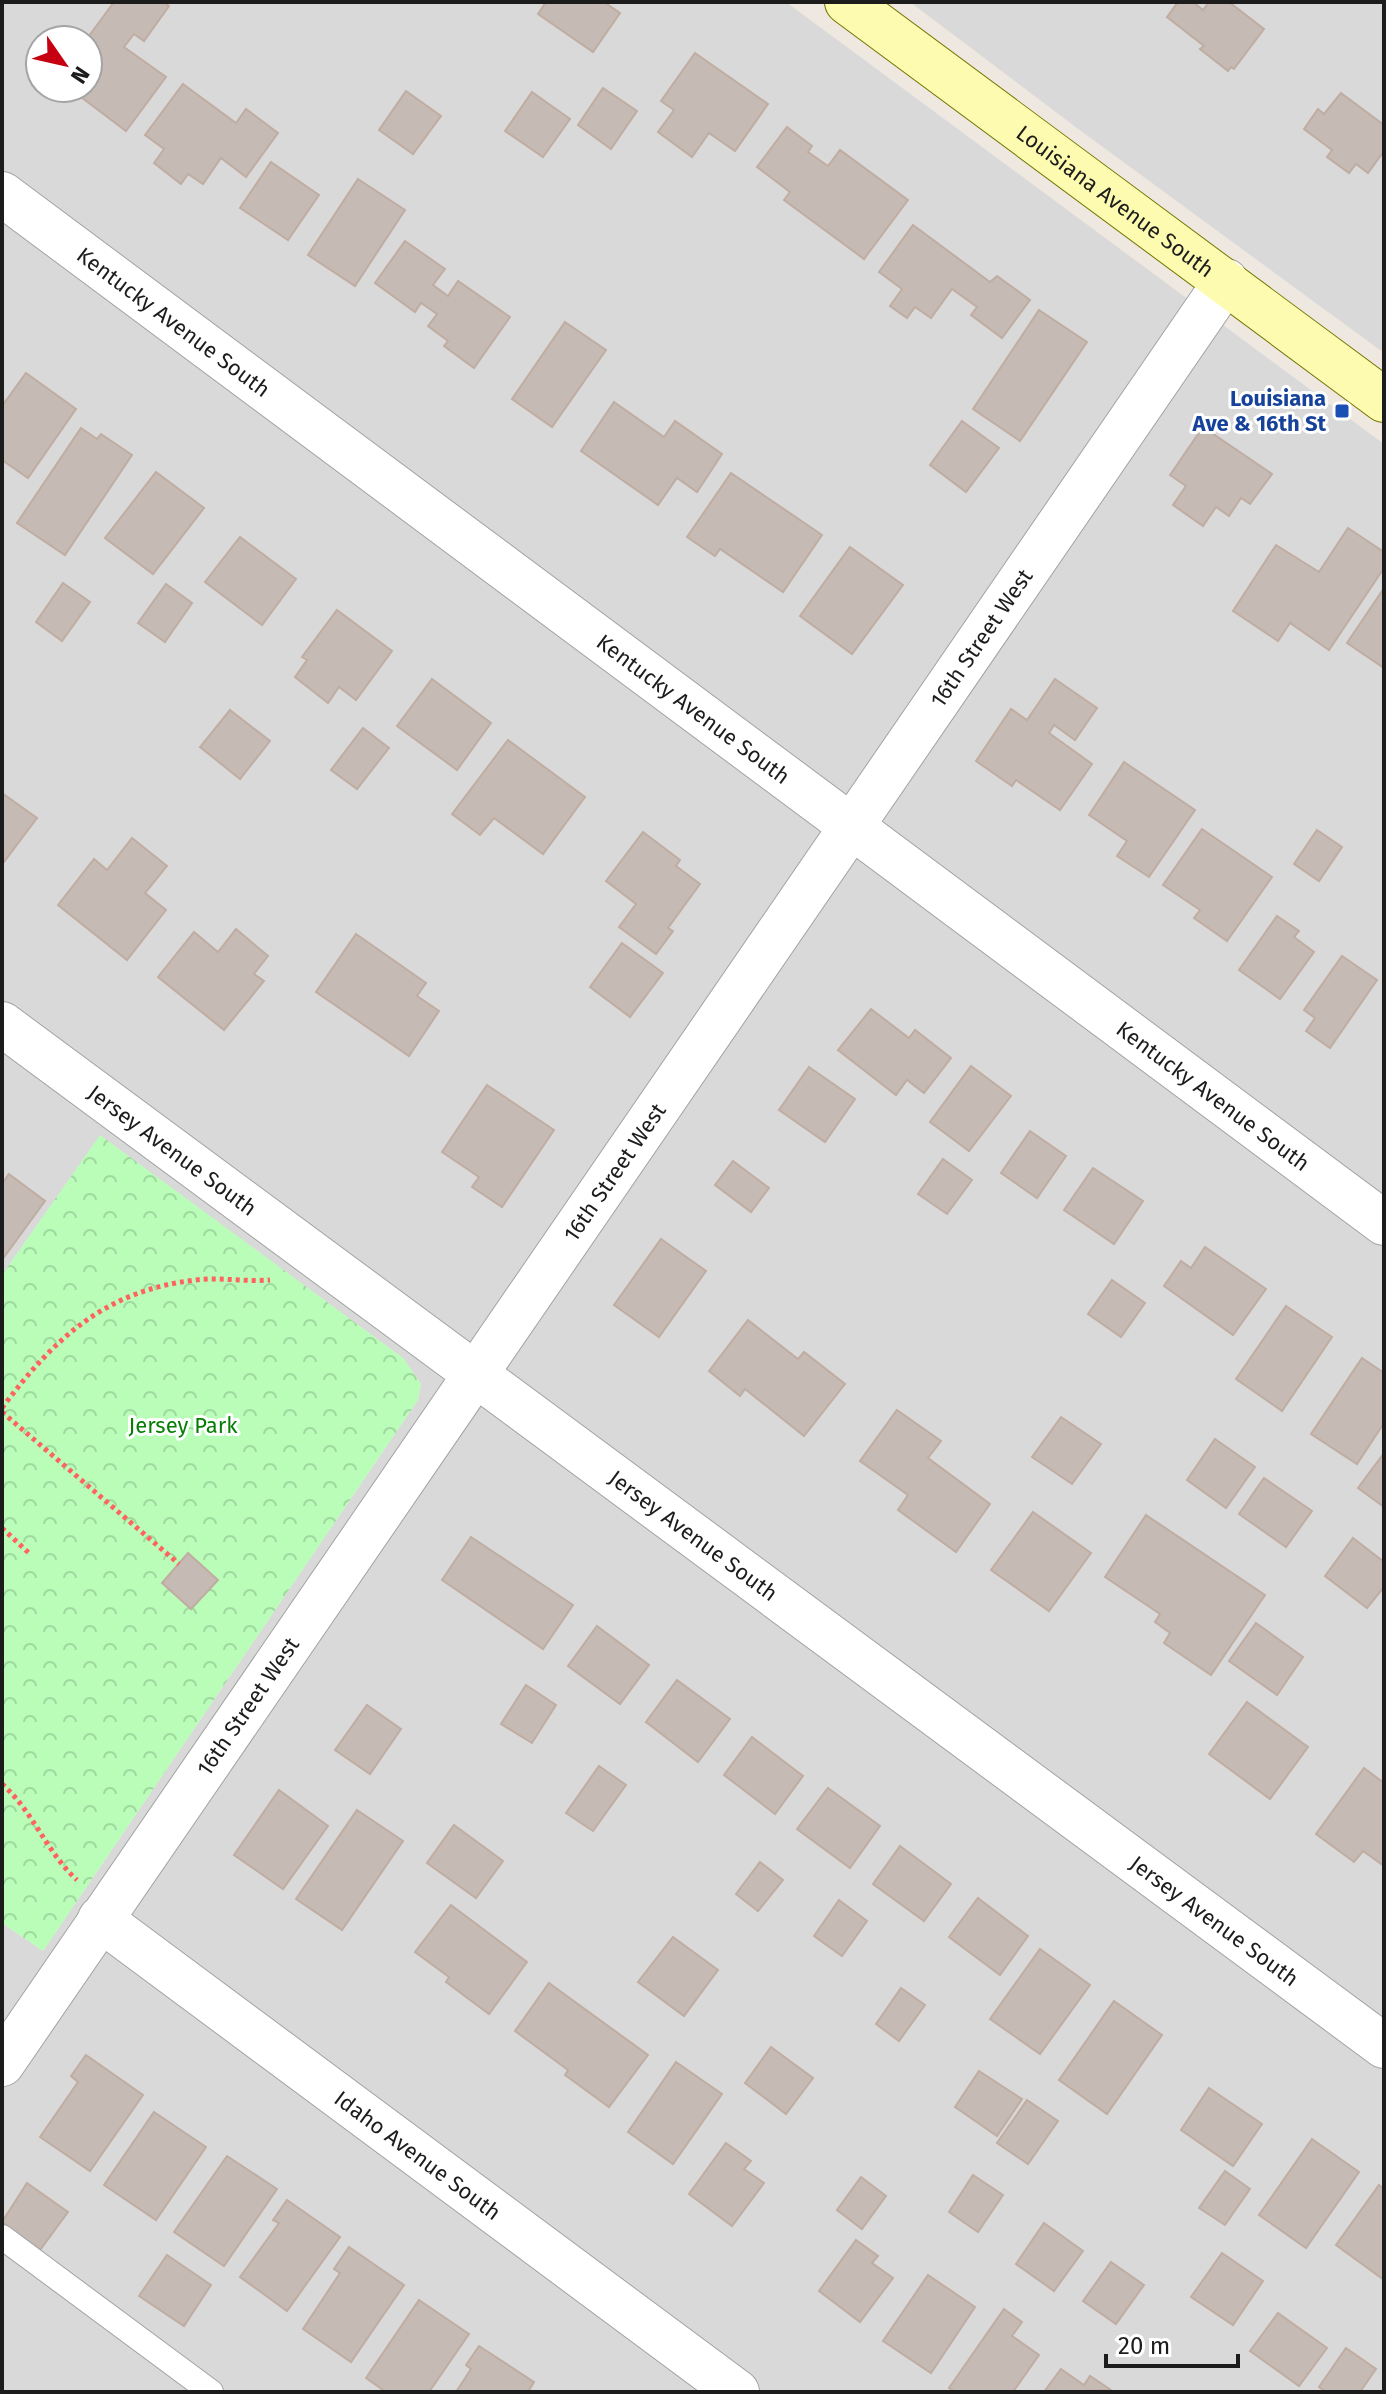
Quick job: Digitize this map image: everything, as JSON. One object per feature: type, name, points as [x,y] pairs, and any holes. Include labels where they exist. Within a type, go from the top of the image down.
[{"type":"main road","name":"Louisiana Avenue South","points":[[847,2],[1384,400]]},
{"type":"street","name":"Kentucky Avenue South","points":[[2,194],[1384,1223]]},
{"type":"street","name":"16th Street West","points":[[2,2064],[1226,281]]},
{"type":"street","name":"Jersey Avenue South","points":[[2,1024],[1384,2046]]},
{"type":"street","name":"Idaho Avenue South","points":[[104,1914],[737,2392]]},
{"type":"lane","points":[[2,2237],[211,2392]]},
{"type":"path","points":[[179,1564],[2,1410],[40,1360],[98,1310],[131,1294],[197,1280],[271,1279],[310,1253]]},
{"type":"path","points":[[2,1528],[31,1555]]},
{"type":"path","points":[[2,1784],[36,1825],[63,1868],[104,1914]]},
{"type":"shaded area","points":[[2,2],[786,2],[1384,444],[1384,2392],[2,2392],[2,1923],[43,1951],[418,1400],[421,1384],[403,1358],[100,1136],[2,1275]]},
{"type":"shaded area","points":[[910,2],[1384,2],[1384,353],[1081,131]]},
{"type":"green space","name":"Jersey Park","points":[[100,1135],[403,1358],[421,1384],[418,1400],[43,1951],[2,1923],[2,1275]]},
{"type":"building","points":[[114,2],[163,2],[169,6],[144,41],[134,34],[124,47],[166,77],[126,131],[90,104],[104,104],[104,24],[98,24]]},
{"type":"building","points":[[546,2],[604,2],[620,13],[593,52],[538,14]]},
{"type":"building","points":[[1178,2],[1193,2],[1203,10],[1209,2],[1229,2],[1264,29],[1234,69],[1231,67],[1228,71],[1200,49],[1204,46],[1167,17]]},
{"type":"building","points":[[695,53],[768,104],[735,151],[709,133],[692,157],[658,132],[674,110],[661,101]]},
{"type":"building","points":[[183,84],[236,123],[246,109],[278,133],[246,177],[221,158],[203,184],[188,174],[181,184],[154,163],[164,149],[145,135]]},
{"type":"building","points":[[603,88],[637,111],[611,149],[578,125]]},
{"type":"building","points":[[406,91],[441,116],[413,154],[379,130]]},
{"type":"building","points":[[532,92],[570,119],[543,157],[505,131]]},
{"type":"building","points":[[1341,93],[1384,125],[1384,151],[1368,173],[1356,164],[1349,173],[1327,157],[1332,150],[1304,129],[1318,109],[1324,114]]},
{"type":"building","points":[[787,127],[812,146],[808,152],[828,166],[840,150],[908,200],[864,259],[784,200],[790,192],[757,167]]},
{"type":"building","points":[[271,162],[319,195],[288,240],[240,208]]},
{"type":"building","points":[[358,179],[405,210],[355,286],[308,255]]},
{"type":"building","points":[[913,225],[990,282],[997,276],[1030,300],[1002,338],[971,315],[977,307],[952,289],[931,318],[915,307],[907,318],[890,306],[902,289],[879,272]]},
{"type":"building","points":[[405,241],[445,269],[433,285],[448,296],[458,281],[510,317],[474,368],[444,346],[448,341],[428,326],[437,314],[421,303],[415,312],[375,283]]},
{"type":"building","points":[[1039,310],[1087,342],[1020,441],[973,409]]},
{"type":"building","points":[[565,322],[606,350],[552,427],[512,399]]},
{"type":"building","points":[[26,373],[76,409],[28,478],[2,460],[2,406]]},
{"type":"building","points":[[614,402],[664,437],[675,421],[722,454],[697,492],[677,478],[658,505],[581,451]]},
{"type":"building","points":[[962,421],[999,448],[966,492],[930,465]]},
{"type":"building","points":[[1203,427],[1272,474],[1250,504],[1241,498],[1229,516],[1216,507],[1203,526],[1173,505],[1186,486],[1170,475]]},
{"type":"building","points":[[81,428],[97,439],[101,434],[132,455],[65,555],[17,523]]},
{"type":"building","points":[[156,472],[204,508],[153,574],[105,538]]},
{"type":"building","points":[[731,473],[822,535],[783,592],[720,549],[715,556],[687,537]]},
{"type":"building","points":[[1348,528],[1384,552],[1384,568],[1329,650],[1290,623],[1278,641],[1233,611],[1276,545],[1319,572]]},
{"type":"building","points":[[240,537],[296,579],[262,625],[205,582]]},
{"type":"building","points":[[850,547],[903,585],[852,654],[800,616]]},
{"type":"building","points":[[63,583],[90,602],[62,641],[36,622]]},
{"type":"building","points":[[166,584],[192,603],[165,642],[138,623]]},
{"type":"building","points":[[1384,588],[1384,668],[1347,643]]},
{"type":"building","points":[[337,610],[392,651],[356,700],[339,687],[328,703],[295,677],[307,660],[302,657]]},
{"type":"building","points":[[432,679],[491,723],[457,770],[397,726]]},
{"type":"building","points":[[1055,679],[1097,708],[1075,740],[1054,725],[1049,733],[1092,764],[1060,810],[1016,780],[1012,786],[976,761],[1011,709],[1027,720]]},
{"type":"building","points":[[230,710],[270,741],[240,779],[200,747]]},
{"type":"building","points":[[363,728],[389,748],[357,789],[331,770]]},
{"type":"building","points":[[508,740],[585,797],[543,854],[494,818],[480,835],[452,814]]},
{"type":"building","points":[[1124,762],[1195,810],[1149,877],[1117,856],[1127,841],[1089,815]]},
{"type":"building","points":[[2,793],[37,818],[4,862],[2,861]]},
{"type":"building","points":[[1202,829],[1272,877],[1227,941],[1194,918],[1200,910],[1163,885]]},
{"type":"building","points":[[1317,830],[1342,847],[1319,881],[1294,864]]},
{"type":"building","points":[[643,832],[680,860],[676,866],[700,884],[668,928],[673,931],[656,954],[619,927],[636,904],[606,881]]},
{"type":"building","points":[[132,838],[167,866],[145,893],[166,910],[127,960],[58,905],[94,859],[107,870]]},
{"type":"building","points":[[1277,916],[1299,931],[1294,937],[1314,952],[1280,999],[1239,970]]},
{"type":"building","points":[[236,929],[268,956],[254,974],[264,981],[224,1030],[158,977],[194,932],[218,952]]},
{"type":"building","points":[[356,934],[426,983],[417,996],[439,1011],[409,1056],[316,992]]},
{"type":"building","points":[[622,943],[663,973],[630,1017],[590,987]]},
{"type":"building","points":[[1342,956],[1377,980],[1330,1048],[1306,1031],[1315,1018],[1304,1010]]},
{"type":"building","points":[[871,1009],[909,1038],[915,1030],[951,1058],[924,1093],[907,1080],[896,1095],[838,1050]]},
{"type":"building","points":[[971,1066],[1011,1096],[969,1151],[930,1122]]},
{"type":"building","points":[[809,1067],[855,1099],[825,1142],[779,1110]]},
{"type":"building","points":[[487,1085],[554,1130],[502,1207],[472,1187],[479,1177],[442,1152]]},
{"type":"building","points":[[1030,1131],[1066,1156],[1037,1198],[1001,1173]]},
{"type":"building","points":[[943,1159],[972,1180],[947,1214],[918,1194]]},
{"type":"building","points":[[733,1161],[769,1188],[751,1212],[715,1185]]},
{"type":"building","points":[[1093,1168],[1143,1201],[1114,1244],[1064,1210]]},
{"type":"building","points":[[9,1174],[45,1201],[2,1260],[2,1184]]},
{"type":"building","points":[[661,1239],[706,1271],[659,1337],[614,1305]]},
{"type":"building","points":[[1205,1247],[1266,1289],[1233,1335],[1164,1286],[1181,1261],[1191,1268]]},
{"type":"building","points":[[1112,1280],[1145,1303],[1121,1337],[1088,1314]]},
{"type":"building","points":[[1286,1306],[1332,1337],[1282,1411],[1236,1379]]},
{"type":"building","points":[[748,1320],[798,1359],[804,1352],[845,1384],[804,1436],[745,1389],[740,1396],[709,1371]]},
{"type":"building","points":[[1362,1358],[1384,1373],[1384,1423],[1357,1464],[1311,1434]]},
{"type":"building","points":[[897,1410],[941,1441],[928,1458],[990,1504],[956,1552],[898,1510],[908,1495],[860,1461]]},
{"type":"building","points":[[1061,1417],[1101,1444],[1072,1484],[1032,1457]]},
{"type":"building","points":[[1215,1439],[1255,1467],[1226,1508],[1187,1480]]},
{"type":"building","points":[[1384,1453],[1384,1507],[1358,1488]]},
{"type":"building","points":[[1264,1478],[1312,1511],[1286,1547],[1239,1514]]},
{"type":"building","points":[[1033,1512],[1091,1553],[1049,1611],[991,1570]]},
{"type":"building","points":[[1146,1515],[1265,1595],[1211,1675],[1164,1643],[1170,1633],[1155,1622],[1160,1614],[1105,1577]]},
{"type":"building","points":[[471,1537],[573,1605],[543,1649],[442,1580]]},
{"type":"building","points":[[1353,1538],[1384,1562],[1384,1587],[1367,1608],[1325,1576]]},
{"type":"building","points":[[188,1553],[218,1580],[191,1609],[162,1583]]},
{"type":"building","points":[[1256,1623],[1303,1657],[1277,1695],[1229,1661]]},
{"type":"building","points":[[597,1626],[649,1665],[620,1704],[568,1666]]},
{"type":"building","points":[[677,1680],[730,1719],[698,1762],[646,1722]]},
{"type":"building","points":[[526,1685],[556,1705],[532,1743],[501,1724]]},
{"type":"building","points":[[1247,1702],[1308,1747],[1270,1799],[1209,1754]]},
{"type":"building","points":[[367,1705],[401,1729],[370,1774],[335,1750]]},
{"type":"building","points":[[752,1737],[803,1776],[775,1814],[724,1775]]},
{"type":"building","points":[[599,1766],[626,1785],[593,1831],[566,1813]]},
{"type":"building","points":[[1364,1768],[1384,1783],[1384,1866],[1363,1851],[1354,1862],[1316,1834]]},
{"type":"building","points":[[828,1788],[880,1826],[850,1868],[797,1829]]},
{"type":"building","points":[[279,1790],[328,1826],[283,1889],[234,1855]]},
{"type":"building","points":[[357,1810],[403,1841],[342,1930],[296,1899]]},
{"type":"building","points":[[454,1825],[503,1861],[476,1898],[427,1863]]},
{"type":"building","points":[[900,1846],[951,1884],[924,1921],[873,1884]]},
{"type":"building","points":[[760,1862],[783,1880],[758,1911],[736,1894]]},
{"type":"building","points":[[978,1898],[1028,1936],[1000,1975],[949,1937]]},
{"type":"building","points":[[839,1900],[867,1921],[842,1956],[814,1936]]},
{"type":"building","points":[[451,1905],[527,1962],[489,2014],[446,1982],[449,1977],[415,1952]]},
{"type":"building","points":[[673,1937],[718,1970],[684,2016],[638,1982]]},
{"type":"building","points":[[1040,1949],[1090,1985],[1040,2054],[990,2019]]},
{"type":"building","points":[[549,1983],[648,2055],[609,2107],[565,2075],[568,2070],[515,2031]]},
{"type":"building","points":[[901,1988],[925,2005],[899,2041],[876,2024]]},
{"type":"building","points":[[1114,2001],[1162,2035],[1107,2114],[1059,2080]]},
{"type":"building","points":[[771,2047],[813,2078],[786,2114],[745,2083]]},
{"type":"building","points":[[86,2055],[143,2095],[90,2171],[40,2137],[78,2082],[71,2076]]},
{"type":"building","points":[[676,2062],[722,2094],[673,2164],[628,2132]]},
{"type":"building","points":[[979,2071],[1022,2099],[997,2136],[955,2107]]},
{"type":"building","points":[[1209,2088],[1262,2124],[1233,2166],[1181,2130]]},
{"type":"building","points":[[1027,2100],[1058,2121],[1028,2164],[997,2143]]},
{"type":"building","points":[[154,2112],[206,2147],[156,2220],[104,2185]]},
{"type":"building","points":[[1312,2139],[1359,2172],[1306,2248],[1259,2215]]},
{"type":"building","points":[[726,2143],[751,2161],[744,2169],[764,2183],[732,2226],[689,2194]]},
{"type":"building","points":[[227,2156],[277,2189],[224,2266],[174,2232]]},
{"type":"building","points":[[1225,2171],[1250,2189],[1225,2225],[1199,2208]]},
{"type":"building","points":[[973,2175],[1003,2195],[978,2232],[949,2212]]},
{"type":"building","points":[[861,2177],[886,2196],[862,2229],[837,2210]]},
{"type":"building","points":[[27,2183],[68,2212],[40,2250],[2,2222]]},
{"type":"building","points":[[1379,2185],[1384,2189],[1384,2280],[1336,2245]]},
{"type":"building","points":[[287,2200],[340,2237],[287,2311],[240,2277],[279,2223],[273,2220]]},
{"type":"building","points":[[1044,2223],[1083,2251],[1054,2291],[1016,2264]]},
{"type":"building","points":[[856,2240],[878,2256],[872,2263],[893,2278],[860,2322],[819,2291]]},
{"type":"building","points":[[349,2247],[404,2285],[351,2362],[303,2329],[340,2273],[334,2269]]},
{"type":"building","points":[[1222,2253],[1263,2281],[1233,2325],[1191,2297]]},
{"type":"building","points":[[167,2255],[211,2285],[184,2326],[139,2296]]},
{"type":"building","points":[[1111,2262],[1144,2285],[1116,2324],[1083,2301]]},
{"type":"building","points":[[928,2275],[975,2307],[931,2373],[883,2341]]},
{"type":"building","points":[[419,2300],[469,2334],[429,2392],[386,2392],[366,2378]]},
{"type":"building","points":[[1004,2309],[1022,2322],[1012,2336],[1039,2355],[1013,2392],[955,2392],[949,2388]]},
{"type":"building","points":[[1278,2313],[1327,2348],[1299,2386],[1250,2351]]},
{"type":"building","points":[[479,2346],[534,2382],[528,2392],[456,2392],[471,2369],[466,2365]]},
{"type":"building","points":[[1346,2348],[1376,2369],[1360,2392],[1326,2392],[1319,2387]]},
{"type":"building","points":[[1061,2369],[1084,2385],[1090,2376],[1111,2390],[1044,2392]]},
{"type":"place","name":"Louisiana Ave & 16th St","points":[[1342,411]]}]
